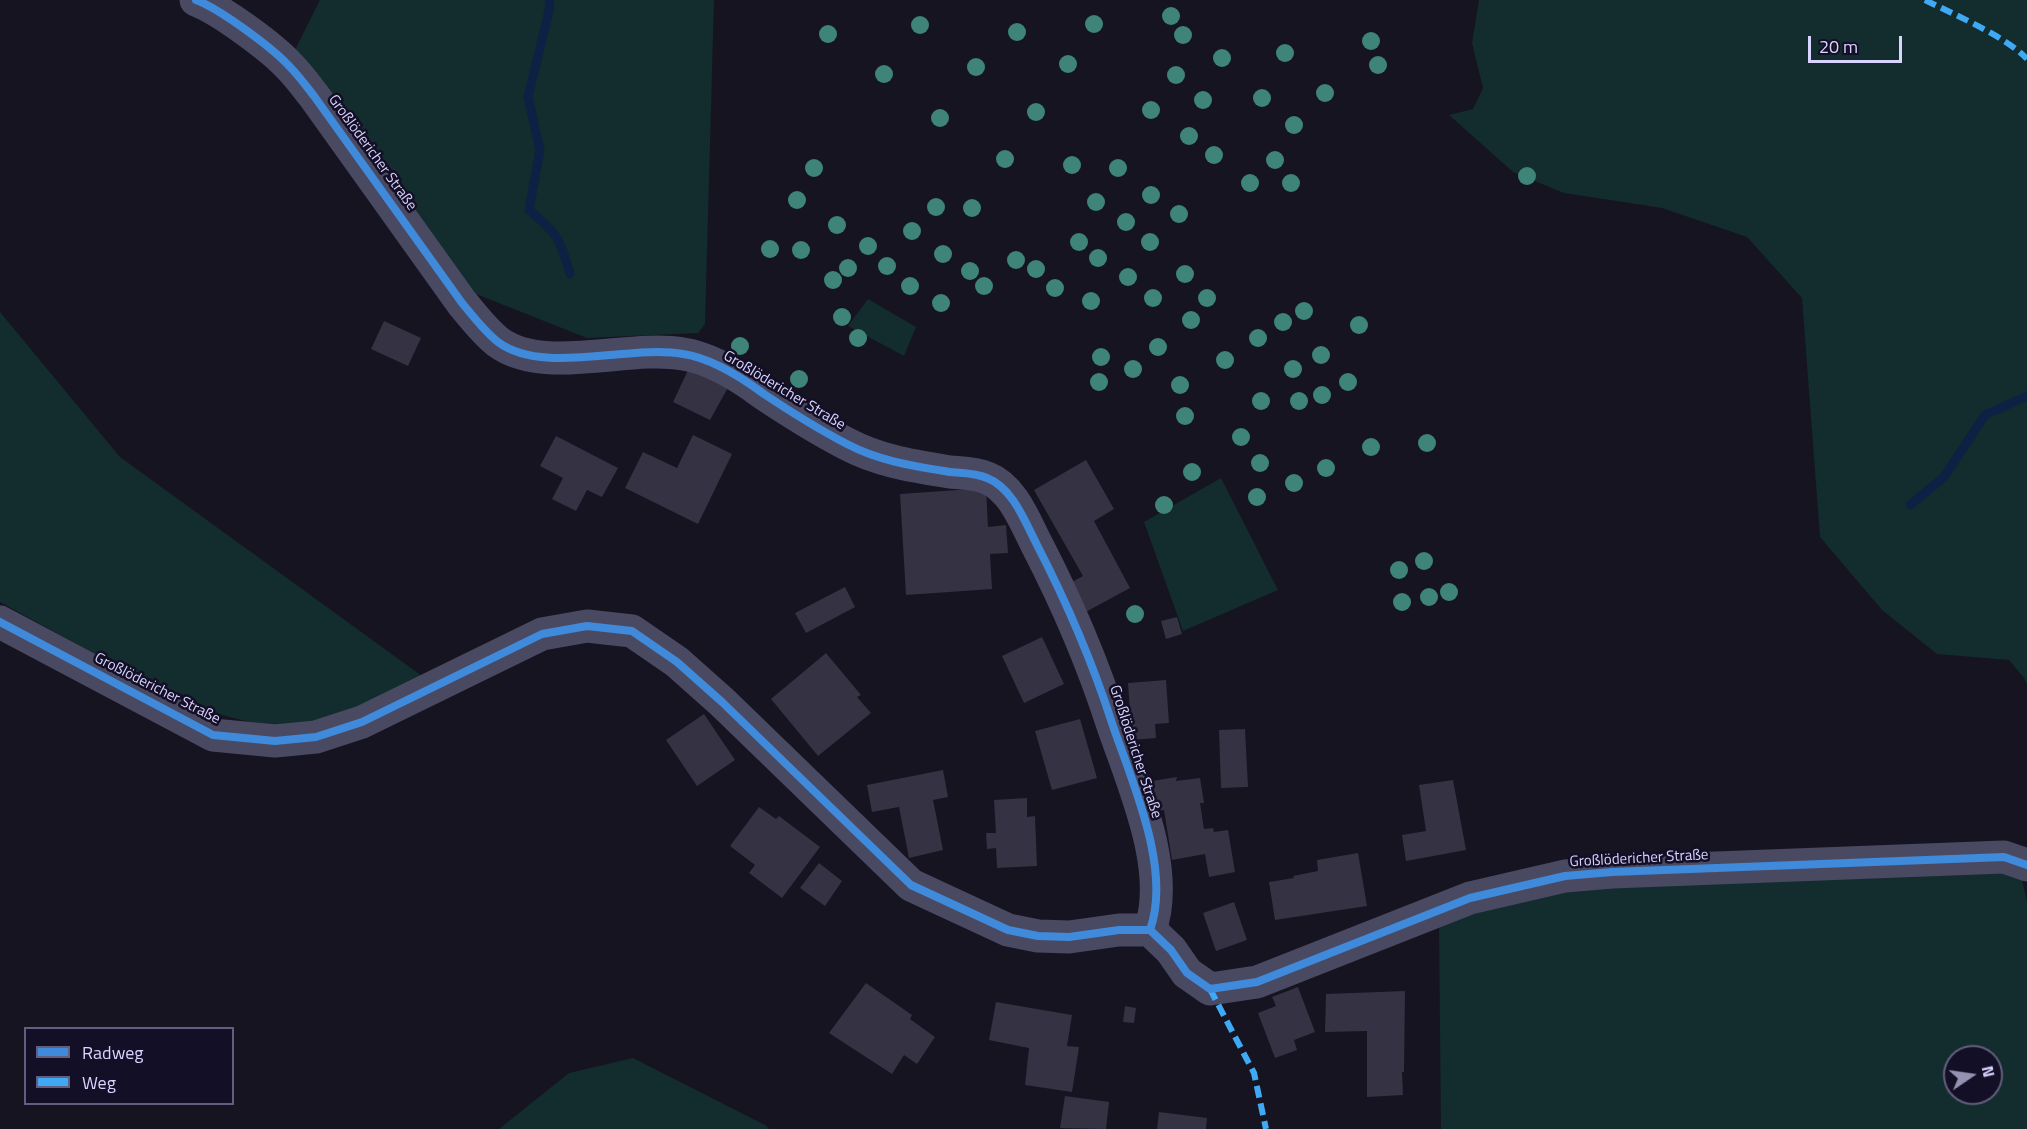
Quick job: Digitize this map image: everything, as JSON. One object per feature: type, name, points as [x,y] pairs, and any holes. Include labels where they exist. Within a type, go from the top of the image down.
[{"type":"street","name":"Großlödericher Straße","points":[[196,0],[217,11],[289,65],[314,96],[462,303],[484,330],[500,344],[520,352],[558,359],[654,351],[684,354],[710,362],[870,456],[894,463],[987,478],[1004,490],[1017,506],[1061,591],[1085,645],[1106,704],[1151,842],[1158,889],[1156,914],[1150,930]]},
{"type":"street","name":"Großlödericher Straße","points":[[0,622],[213,735],[275,741],[316,737],[362,722],[542,634],[587,626],[632,631],[677,662],[722,702],[911,885],[1008,930],[1038,936],[1069,937],[1119,930],[1150,930],[1171,950],[1187,973],[1210,989],[1257,982],[1470,898],[1566,876],[1612,872],[2004,857],[2027,866]]},
{"type":"green space","points":[[320,0],[714,0],[705,324],[698,333],[587,338],[471,292],[294,52]]},
{"type":"green space","points":[[1479,0],[2027,0],[2027,684],[2009,660],[1937,654],[1882,610],[1820,537],[1802,298],[1747,237],[1662,208],[1564,193],[1513,172],[1449,115],[1473,109],[1483,88],[1472,43]]},
{"type":"green space","points":[[868,299],[916,327],[904,356],[848,326]]},
{"type":"green space","points":[[0,312],[120,457],[422,676],[341,717],[269,727],[191,707],[0,602]]},
{"type":"green space","points":[[1221,478],[1278,590],[1183,631],[1144,522]]},
{"type":"green space","points":[[1997,866],[2022,880],[2027,901],[2027,1129],[1441,1129],[1439,927],[1490,905],[1570,888]]},
{"type":"green space","points":[[633,1058],[769,1129],[499,1129],[569,1073]]},
{"type":"building","points":[[384,321],[421,338],[408,366],[371,349]]},
{"type":"building","points":[[690,366],[730,384],[710,420],[673,402]]},
{"type":"building","points":[[693,435],[732,454],[698,524],[625,488],[643,452],[677,468]]},
{"type":"building","points":[[556,436],[618,468],[602,497],[587,490],[576,511],[552,499],[563,478],[540,466]]},
{"type":"building","points":[[1086,460],[1114,509],[1094,521],[1130,588],[1082,614],[1066,585],[1083,576],[1034,490]]},
{"type":"building","points":[[986,488],[988,527],[1006,525],[1008,553],[990,554],[992,589],[906,595],[900,494]]},
{"type":"building","points":[[845,587],[855,607],[806,633],[795,613]]},
{"type":"building","points":[[1177,617],[1182,634],[1166,639],[1161,621]]},
{"type":"building","points":[[1042,637],[1064,684],[1024,703],[1002,656]]},
{"type":"building","points":[[826,653],[861,695],[857,697],[871,713],[818,756],[771,699]]},
{"type":"building","points":[[1166,680],[1169,723],[1155,724],[1156,738],[1132,740],[1128,683]]},
{"type":"building","points":[[704,714],[735,760],[697,786],[666,740]]},
{"type":"building","points":[[1080,719],[1097,778],[1052,790],[1035,731]]},
{"type":"building","points":[[1245,729],[1248,787],[1221,788],[1219,730]]},
{"type":"building","points":[[943,770],[948,797],[933,800],[943,850],[909,858],[899,807],[872,812],[867,785]]},
{"type":"building","points":[[1177,777],[1176,781],[1200,778],[1204,803],[1200,803],[1204,829],[1213,828],[1214,832],[1228,830],[1235,872],[1209,877],[1205,854],[1172,860],[1164,810],[1157,811],[1152,781]]},
{"type":"building","points":[[1453,780],[1466,850],[1406,861],[1402,835],[1426,831],[1419,785]]},
{"type":"building","points":[[1027,798],[1027,817],[1035,816],[1037,866],[997,868],[996,848],[987,849],[986,833],[996,833],[994,800]]},
{"type":"building","points":[[759,807],[776,819],[779,816],[820,847],[782,898],[749,873],[755,865],[730,846]]},
{"type":"building","points":[[1358,853],[1367,906],[1275,920],[1269,882],[1318,871],[1317,860]]},
{"type":"building","points":[[819,863],[842,881],[825,906],[800,888]]},
{"type":"building","points":[[1234,902],[1247,940],[1216,951],[1203,913]]},
{"type":"building","points":[[866,983],[912,1015],[910,1019],[935,1037],[917,1064],[904,1055],[892,1074],[829,1033]]},
{"type":"building","points":[[1298,987],[1315,1032],[1294,1040],[1297,1050],[1275,1058],[1258,1013],[1276,1006],[1272,997]]},
{"type":"building","points":[[1405,991],[1403,1095],[1367,1097],[1367,1031],[1325,1032],[1326,994]]},
{"type":"building","points":[[996,1002],[1072,1015],[1067,1046],[1079,1047],[1072,1092],[1025,1085],[1029,1048],[989,1040]]},
{"type":"building","points":[[1125,1006],[1136,1008],[1134,1023],[1123,1022]]},
{"type":"building","points":[[1065,1096],[1109,1102],[1106,1129],[1060,1128]]},
{"type":"building","points":[[1159,1112],[1207,1118],[1206,1129],[1157,1129]]},
{"type":"waterway","points":[[549,0],[550,7],[528,97],[540,150],[529,210],[556,237],[570,274]]},
{"type":"waterway","points":[[1910,505],[1944,477],[1985,415],[2027,396]]},
{"type":"marked path","points":[[1925,0],[2007,42],[2027,59]]},
{"type":"marked path","points":[[1210,989],[1254,1073],[1266,1129]]},
{"type":"cycle path","points":[[196,0],[246,30],[272,50],[296,74],[462,303],[498,342],[517,352],[539,357],[587,357],[661,352],[694,356],[736,375],[805,420],[859,450],[910,465],[978,475],[1004,489],[1023,516],[1078,632],[1139,798],[1153,853],[1156,880],[1156,906],[1150,930]]},
{"type":"cycle path","points":[[0,622],[213,735],[275,741],[316,737],[362,722],[542,634],[587,626],[632,631],[677,662],[722,702],[911,885],[1008,930],[1038,936],[1069,937],[1119,930],[1150,930],[1171,950],[1187,973],[1210,989],[1257,982],[1470,898],[1565,876],[1612,872],[2004,857],[2027,865]]}]
